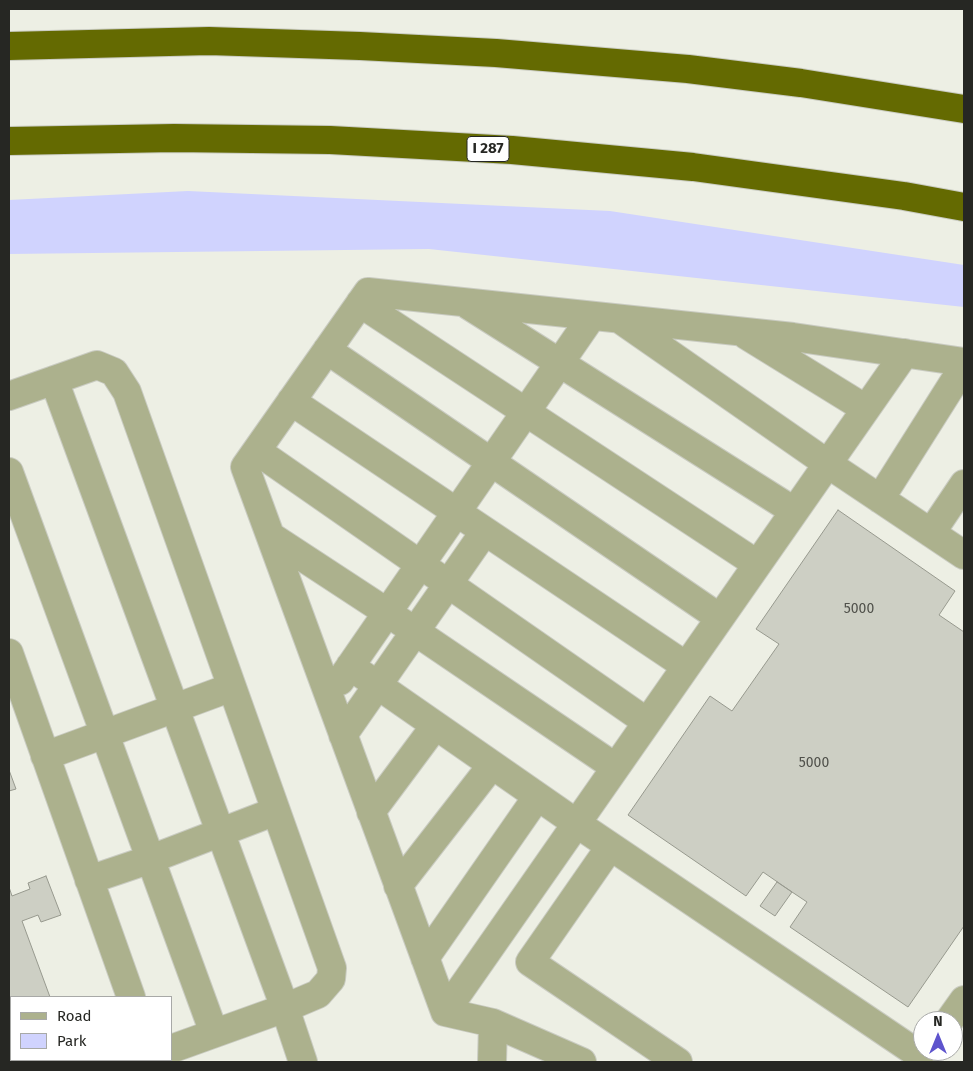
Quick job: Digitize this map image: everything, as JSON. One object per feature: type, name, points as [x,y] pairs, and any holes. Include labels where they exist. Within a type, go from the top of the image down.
[{"type":"highway","points":[[9,46],[209,41],[496,53],[688,69],[801,83],[964,109]]},
{"type":"highway","name":"I 287","points":[[9,141],[174,138],[330,140],[512,150],[693,167],[904,196],[964,207]]},
{"type":"lane","points":[[445,1012],[245,467],[368,292],[794,337],[964,362]]},
{"type":"lane","points":[[463,302],[794,511]]},
{"type":"lane","points":[[360,303],[756,564]]},
{"type":"lane","points":[[328,696],[388,613],[592,316]]},
{"type":"lane","points":[[619,319],[828,464],[964,555]]},
{"type":"lane","points":[[740,331],[866,409]]},
{"type":"lane","points":[[327,350],[720,618]]},
{"type":"lane","points":[[445,1012],[905,353]]},
{"type":"lane","points":[[9,396],[97,365],[114,372],[127,392],[332,968],[331,979],[318,994],[285,1008],[172,1049]]},
{"type":"lane","points":[[880,498],[964,366]]},
{"type":"lane","points":[[54,380],[285,1008],[302,1062]]},
{"type":"lane","points":[[291,401],[686,666]]},
{"type":"lane","points":[[257,451],[647,722]]},
{"type":"lane","points":[[9,472],[214,1033]]},
{"type":"lane","points":[[931,533],[964,484]]},
{"type":"lane","points":[[343,736],[485,531]]},
{"type":"lane","points":[[272,537],[615,767]]},
{"type":"lane","points":[[9,653],[131,996]]},
{"type":"lane","points":[[350,666],[576,824],[913,1050]]},
{"type":"lane","points":[[46,756],[232,687]]},
{"type":"lane","points":[[371,812],[435,726]]},
{"type":"lane","points":[[398,886],[492,765]]},
{"type":"lane","points":[[425,958],[538,797]]},
{"type":"lane","points":[[89,880],[151,859],[276,811]]},
{"type":"lane","points":[[610,847],[530,962],[678,1062]]},
{"type":"lane","points":[[956,1011],[964,1000]]},
{"type":"lane","points":[[445,1012],[493,1023],[582,1062]]},
{"type":"lane","points":[[492,1062],[493,1023]]},
{"type":"green space","points":[[188,191],[610,211],[964,265],[964,307],[429,249],[9,254],[9,200]]},
{"type":"building","points":[[838,510],[955,591],[939,615],[964,632],[964,926],[908,1007],[790,927],[807,902],[763,872],[746,896],[628,815],[710,696],[732,711],[779,644],[756,629]]},
{"type":"building","points":[[9,770],[16,789],[9,791]]},
{"type":"building","points":[[46,876],[61,915],[41,922],[38,915],[22,921],[50,996],[10,996],[9,1046],[9,887],[12,896],[30,889],[28,883]]},
{"type":"building","points":[[777,882],[792,892],[775,916],[760,906]]}]
